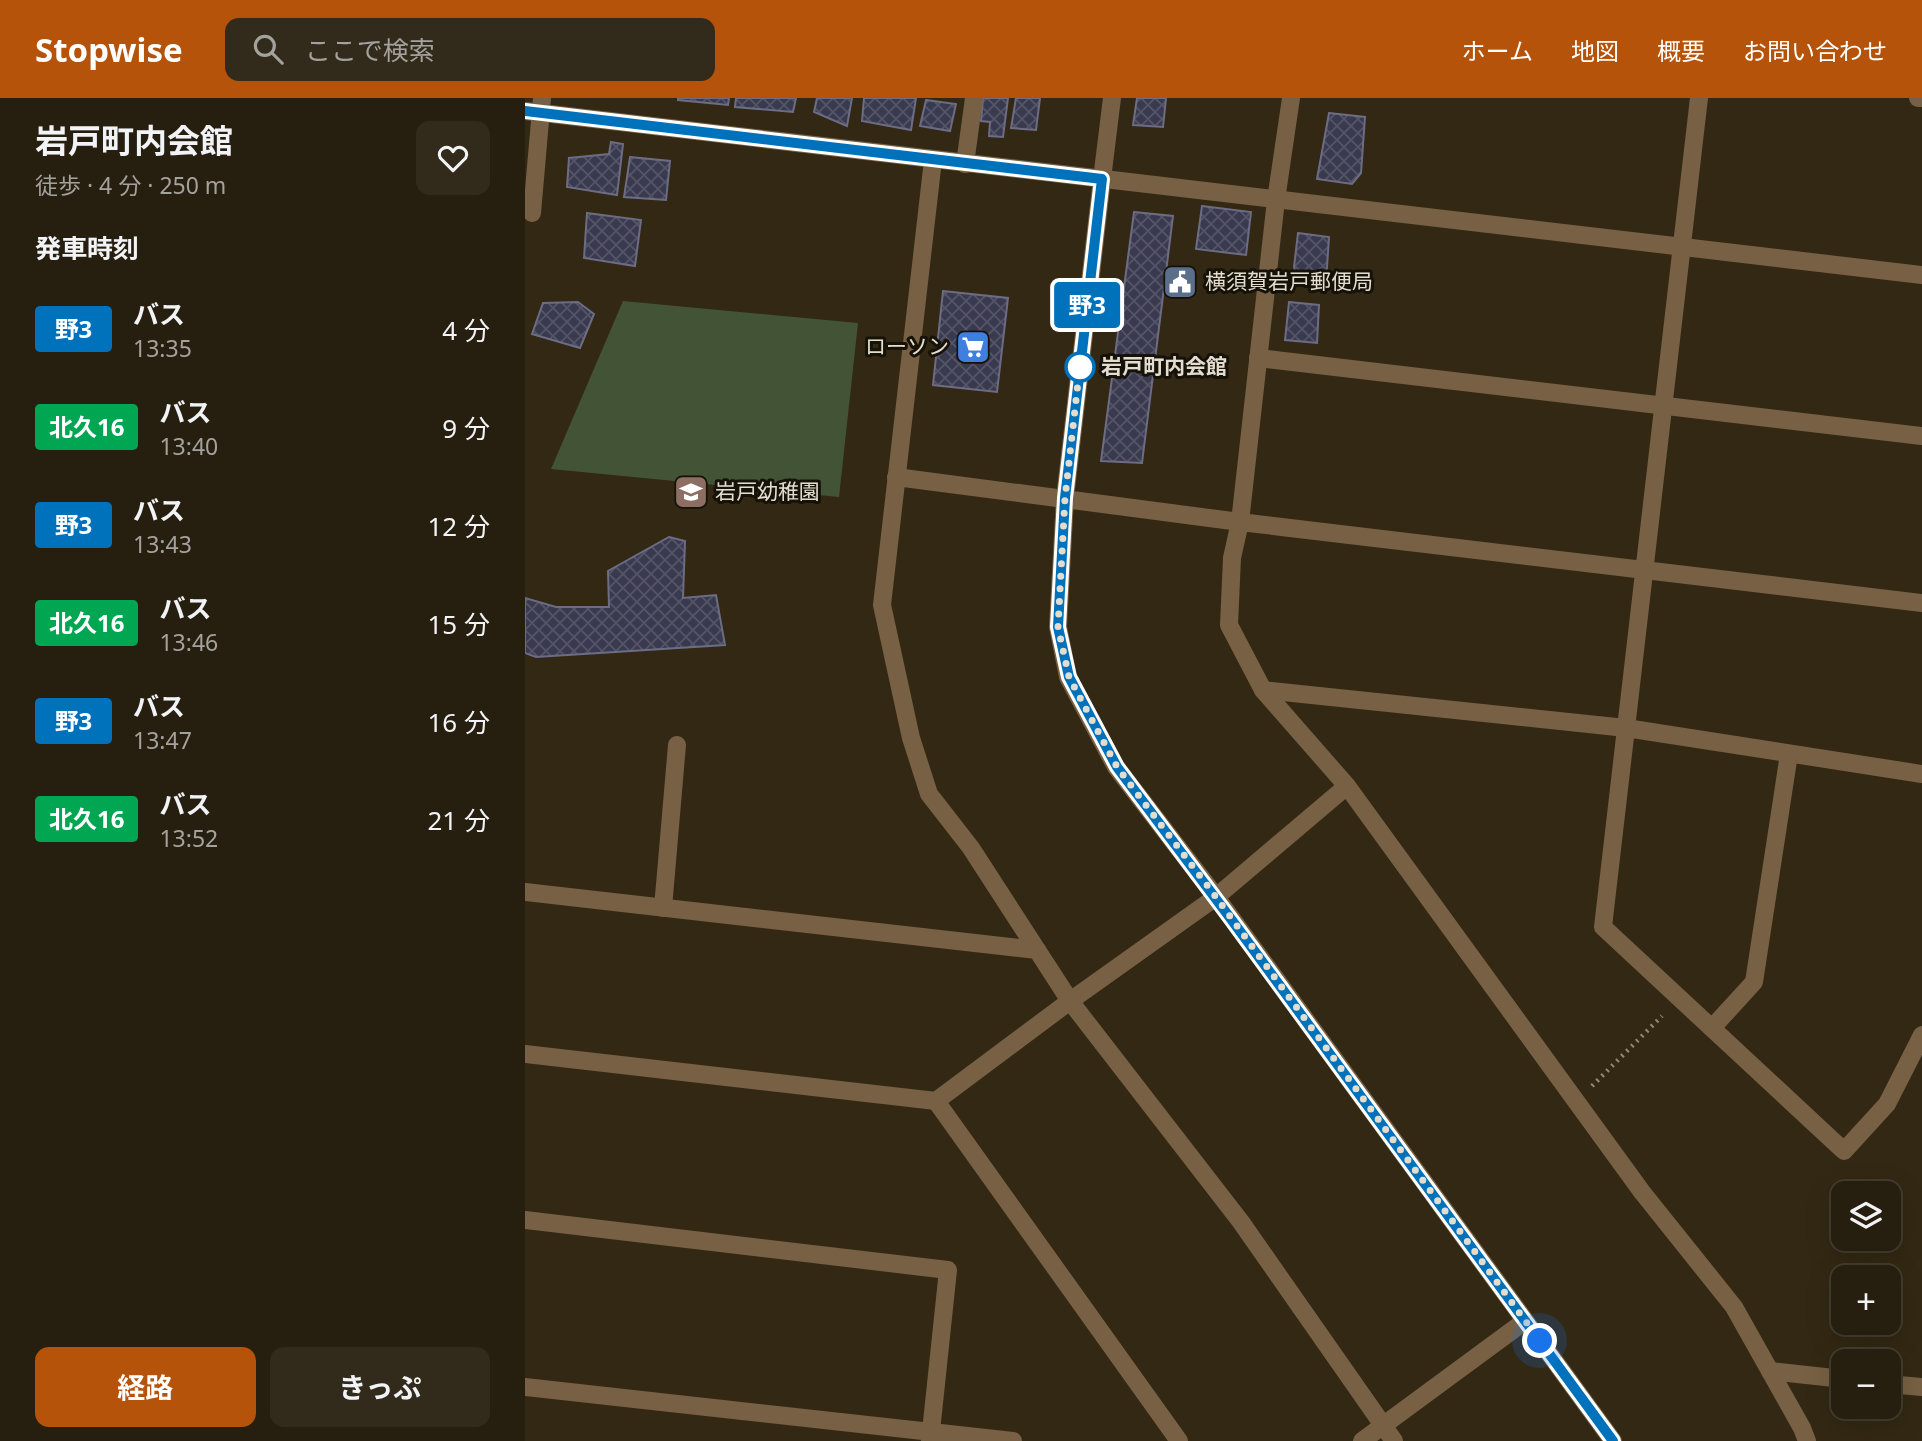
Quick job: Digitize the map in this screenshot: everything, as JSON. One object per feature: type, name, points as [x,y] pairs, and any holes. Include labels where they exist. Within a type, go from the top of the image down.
[{"type":"street","points":[[965,163],[974,98]]},
{"type":"street","points":[[1112,98],[1065,498],[1058,627],[1069,677],[1117,767],[1216,897],[1612,1441]]},
{"type":"street","points":[[1291,98],[1276,200],[1240,522],[1232,558],[1229,625],[1263,690],[1347,786],[1642,1192],[1734,1307],[1807,1441]]},
{"type":"street","points":[[1699,98],[1603,927],[1845,1151],[1887,1104],[1922,1035]]},
{"type":"street","points":[[532,213],[536,107],[933,160],[1922,275]]},
{"type":"street","points":[[933,160],[882,605],[911,738],[929,794],[971,848],[1070,1001],[1241,1222],[1389,1434]]},
{"type":"street","points":[[1258,358],[1922,436]]},
{"type":"street","points":[[896,477],[1240,522],[1922,603]]},
{"type":"street","points":[[1263,690],[1626,728],[1922,774]]},
{"type":"street","points":[[663,908],[677,745]]},
{"type":"street","points":[[1712,1028],[1754,982],[1789,754]]},
{"type":"street","points":[[525,1054],[936,1101],[1216,897],[1347,786]]},
{"type":"street","points":[[525,892],[1037,950]]},
{"type":"street","points":[[936,1101],[1179,1441]]},
{"type":"street","points":[[525,1220],[949,1270],[931,1436]]},
{"type":"street","points":[[1362,1441],[1389,1434],[1525,1321]]},
{"type":"street","points":[[1770,1371],[1831,1378]]},
{"type":"street","points":[[1901,1385],[1922,1387]]},
{"type":"street","points":[[525,1387],[931,1436],[1013,1441]]},
{"type":"path","points":[[1576,1102],[1666,1012]]},
{"type":"green space","points":[[623,301],[858,323],[839,497],[551,469]]},
{"type":"building","points":[[678,98],[729,98],[728,105]]},
{"type":"building","points":[[736,98],[796,98],[793,112],[735,107]]},
{"type":"building","points":[[817,98],[852,98],[847,126],[814,112]]},
{"type":"building","points":[[864,98],[916,98],[911,130],[862,121]]},
{"type":"building","points":[[983,98],[1008,98],[1003,137],[989,136],[990,122],[981,121]]},
{"type":"building","points":[[1016,98],[1040,98],[1036,130],[1011,128]]},
{"type":"building","points":[[1137,98],[1166,98],[1163,127],[1133,125]]},
{"type":"building","points":[[926,100],[956,104],[950,131],[920,126]]},
{"type":"building","points":[[1329,113],[1365,117],[1361,173],[1352,184],[1317,179]]},
{"type":"building","points":[[611,142],[623,144],[617,195],[567,187],[569,158],[609,154]]},
{"type":"building","points":[[630,157],[670,161],[666,200],[624,197]]},
{"type":"building","points":[[1202,206],[1251,212],[1246,255],[1196,249]]},
{"type":"building","points":[[1134,212],[1173,216],[1142,463],[1101,461]]},
{"type":"building","points":[[587,213],[641,220],[635,266],[584,258]]},
{"type":"building","points":[[1298,233],[1329,237],[1326,282],[1297,278],[1294,267]]},
{"type":"building","points":[[943,291],[1008,298],[997,392],[933,385]]},
{"type":"building","points":[[578,302],[594,314],[580,348],[532,334],[543,303]]},
{"type":"building","points":[[1289,302],[1319,305],[1317,343],[1285,340]]},
{"type":"building","points":[[669,537],[685,541],[683,598],[716,595],[725,645],[536,657],[525,653],[525,598],[556,607],[609,607],[608,571]]},
{"type":"bus line","name":"野3","points":[[525,111],[1102,179],[1065,498],[1058,627],[1069,677],[1092,725],[1117,767],[1613,1441]]},
{"type":"place","name":"横須賀岩戸郵便局","points":[[1180,282]]},
{"type":"place","name":"ローソン","points":[[973,347]]},
{"type":"place","name":"岩戸町内会館","points":[[1080,367]]},
{"type":"place","name":"岩戸幼稚園","points":[[691,492]]},
{"type":"route","points":[[1080,367],[1065,498],[1058,627],[1069,677],[1092,725],[1117,767],[1216,897],[1540,1341]]}]
